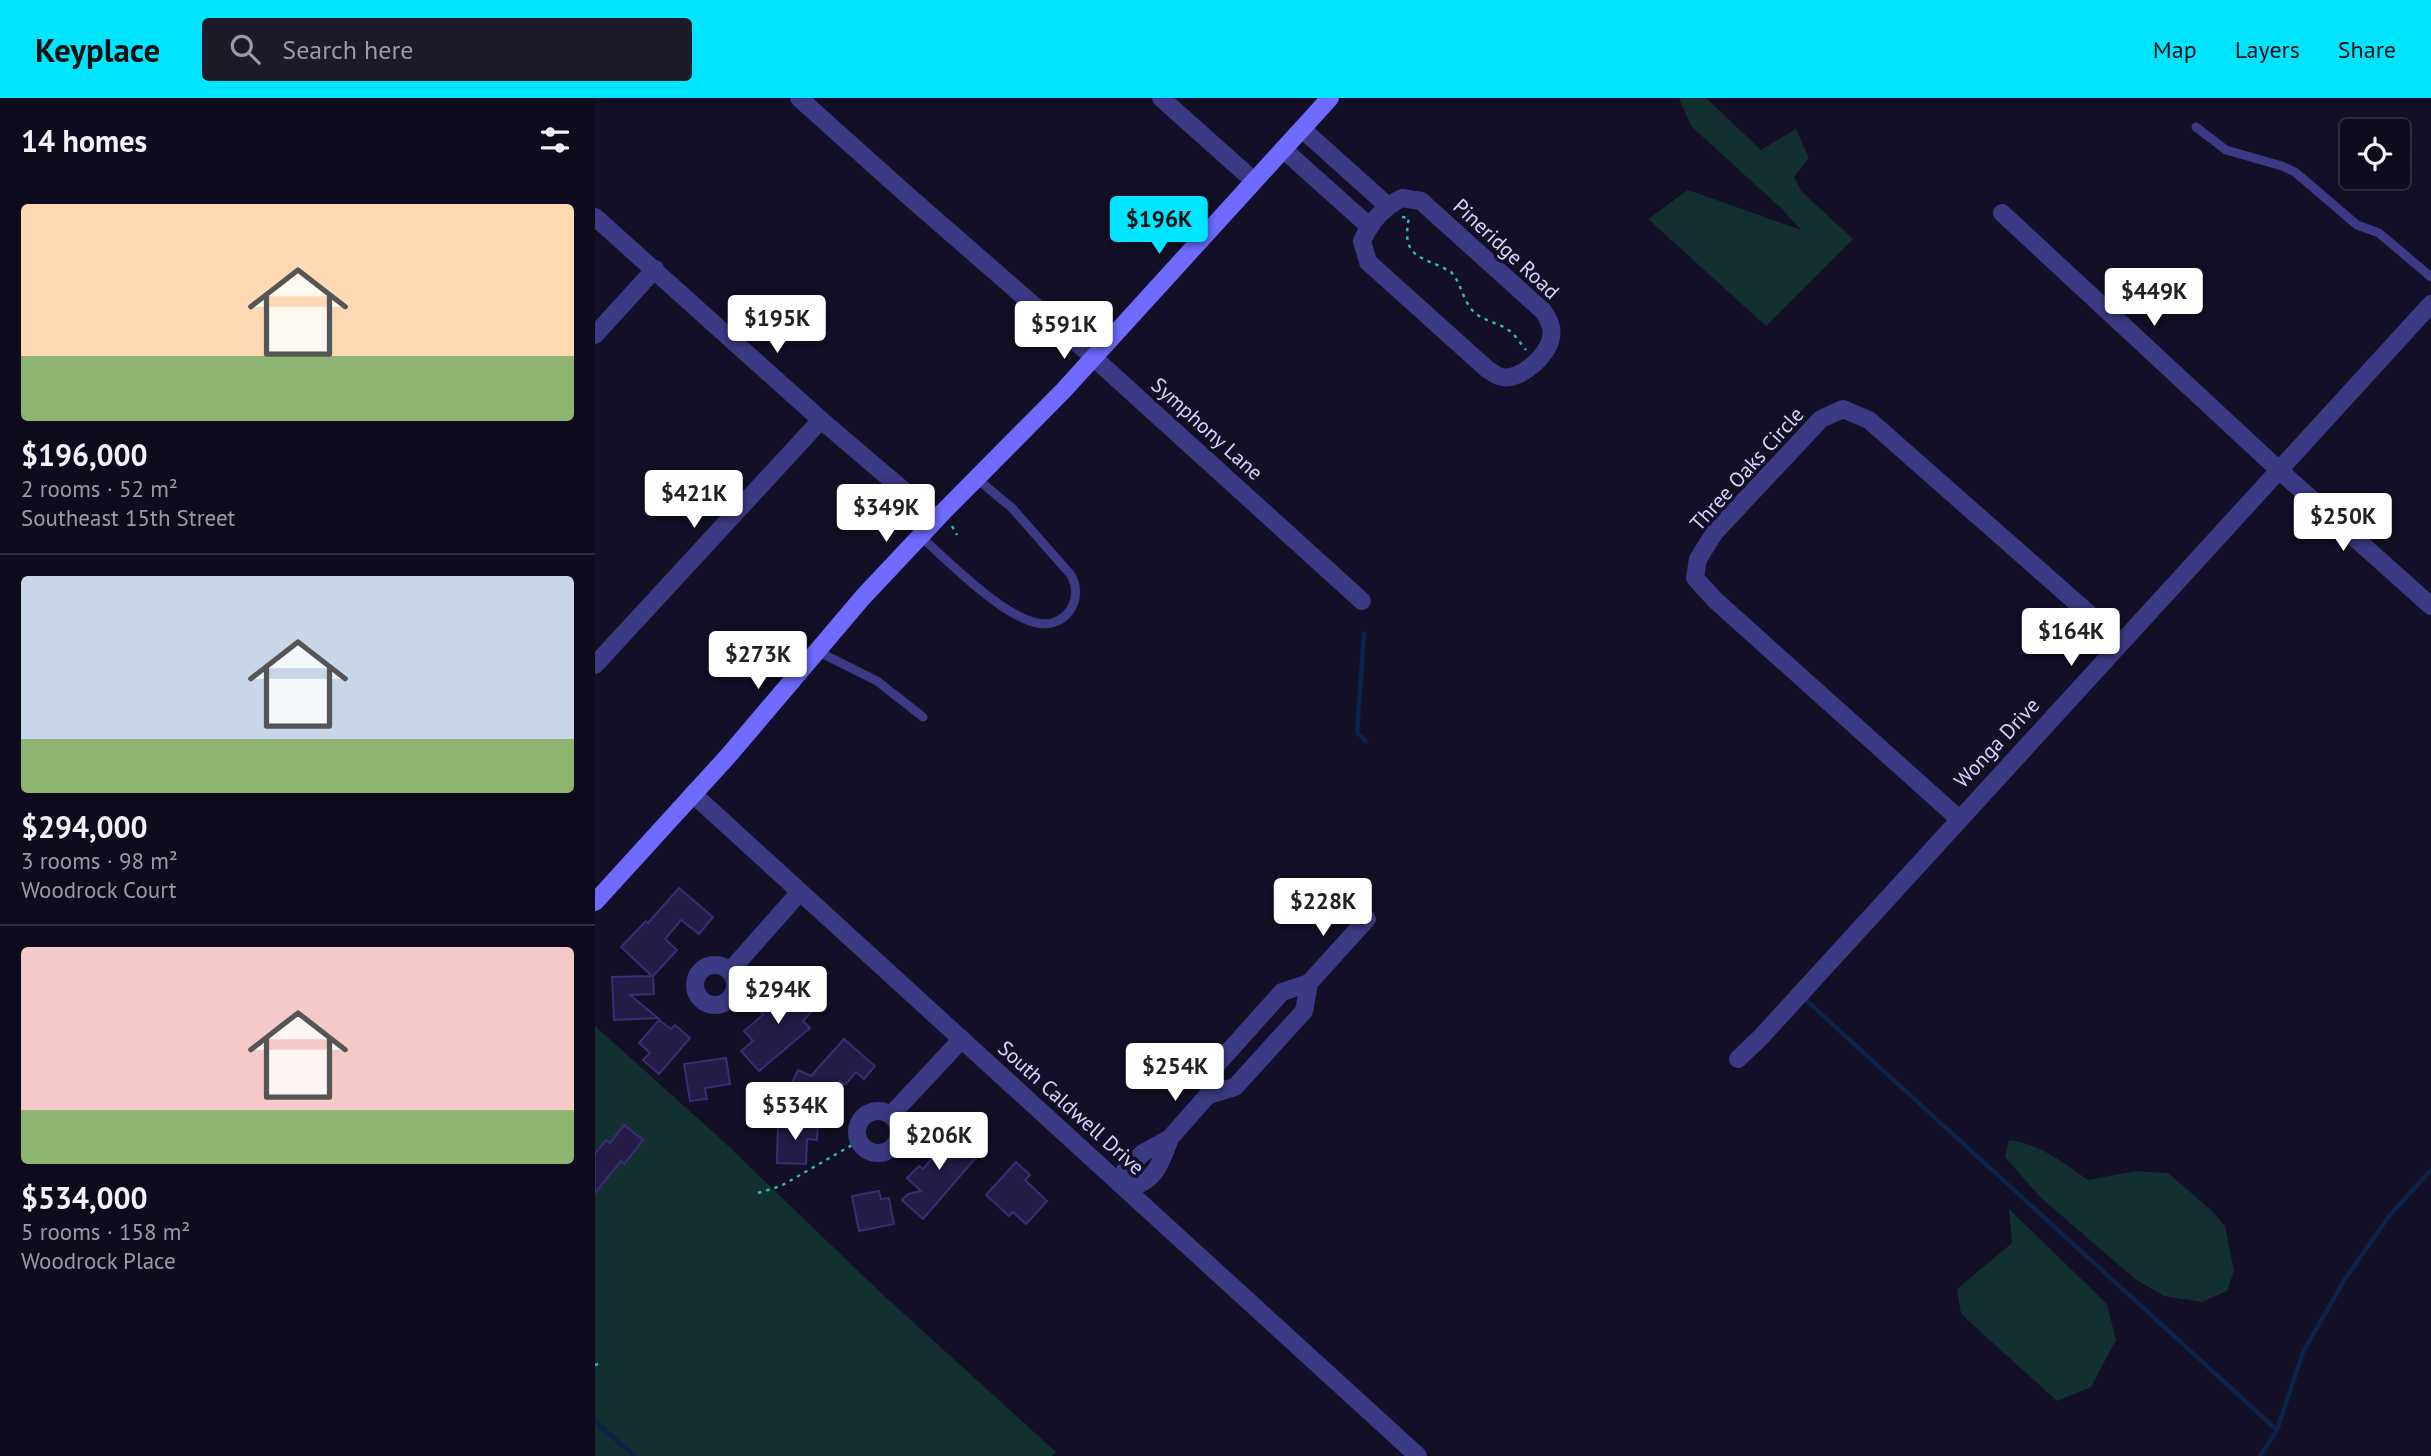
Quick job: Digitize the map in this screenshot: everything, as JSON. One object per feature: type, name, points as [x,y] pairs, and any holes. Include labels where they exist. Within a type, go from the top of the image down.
[{"type":"main road","points":[[595,901],[693,794],[863,597],[936,518],[1063,391],[1330,98]]},
{"type":"street","name":"Symphony Lane","points":[[799,98],[1093,356],[1362,601]]},
{"type":"street","points":[[1161,98],[1254,181]]},
{"type":"street","points":[[1283,149],[1370,227],[1393,209],[1302,129]]},
{"type":"street","points":[[1334,193],[1351,173]]},
{"type":"street","name":"Pineridge Road","points":[[1370,227],[1362,241],[1364,252],[1368,262],[1379,273],[1487,369],[1502,377],[1518,376],[1528,371],[1549,345],[1552,336],[1551,323],[1543,311],[1421,201],[1402,198],[1393,209]]},
{"type":"street","points":[[2002,213],[2280,471],[2431,606]]},
{"type":"street","points":[[595,216],[821,421],[936,518]]},
{"type":"street","points":[[595,335],[655,269]]},
{"type":"street","name":"Wonga Drive","points":[[1738,1059],[2280,471],[2431,303]]},
{"type":"street","name":"Three Oaks Circle","points":[[1958,818],[1715,600],[1695,578],[1698,559],[1715,532],[1821,419],[1843,409],[1869,420],[2121,642]]},
{"type":"street","points":[[595,665],[821,421]]},
{"type":"street","name":"South Caldwell Drive","points":[[693,794],[1418,1456]]},
{"type":"street","points":[[730,971],[799,892]]},
{"type":"street","points":[[1208,1095],[1212,1070],[1282,992],[1309,983],[1367,919]]},
{"type":"street","points":[[1170,1138],[1143,1153],[1125,1170],[1126,1189],[1143,1185],[1157,1167],[1170,1138],[1208,1095],[1235,1087],[1304,1011],[1309,983]]},
{"type":"street","points":[[891,1115],[962,1039]]},
{"type":"street","points":[[880,1111],[891,1115],[899,1127],[897,1140],[882,1153],[868,1151],[859,1141],[857,1128],[867,1113],[880,1111]]},
{"type":"street","points":[[1143,1153],[1157,1167]]},
{"type":"lane","points":[[2196,127],[2226,150],[2295,172],[2357,225],[2379,233],[2431,277]]},
{"type":"lane","points":[[920,536],[975,584],[1023,618],[1047,624],[1065,615],[1073,607],[1077,586],[1071,575],[1012,508],[976,478]]},
{"type":"lane","points":[[817,651],[877,681],[923,717]]},
{"type":"path","points":[[1393,209],[1402,217],[1409,218],[1407,235],[1411,250],[1419,258],[1451,272],[1463,298],[1475,313],[1489,322],[1507,328],[1534,357]]},
{"type":"path","points":[[758,1193],[781,1186],[859,1141]]},
{"type":"green space","points":[[1679,98],[1706,98],[1761,150],[1796,129],[1809,158],[1794,177],[1802,192],[1853,239],[1766,326],[1648,219],[1688,190],[1801,230],[1782,209],[1691,126]]},
{"type":"green space","points":[[595,1026],[723,1141],[881,1293],[1056,1452],[1052,1456],[595,1456]]},
{"type":"green space","points":[[2009,1140],[2041,1150],[2088,1180],[2136,1171],[2168,1173],[2211,1210],[2225,1226],[2234,1271],[2227,1291],[2202,1302],[2164,1296],[2135,1279],[2040,1197],[2005,1157]]},
{"type":"green space","points":[[2009,1209],[2107,1304],[2116,1340],[2091,1387],[2057,1401],[1961,1314],[1957,1289],[2012,1243]]},
{"type":"building","points":[[679,888],[713,917],[699,934],[681,920],[665,939],[677,950],[653,976],[654,994],[630,995],[658,1018],[614,1020],[612,977],[652,976],[621,947],[646,921],[648,923]]},
{"type":"building","points":[[789,982],[816,1007],[803,1021],[810,1028],[759,1071],[741,1051],[753,1041],[744,1031],[763,1015],[761,1012]]},
{"type":"building","points":[[659,1020],[671,1029],[675,1025],[690,1038],[659,1074],[643,1060],[650,1053],[639,1043]]},
{"type":"building","points":[[844,1039],[875,1066],[864,1079],[856,1072],[845,1085],[840,1081],[822,1120],[783,1101],[798,1070],[811,1076]]},
{"type":"building","points":[[726,1058],[730,1084],[705,1088],[707,1099],[690,1101],[684,1064]]},
{"type":"building","points":[[778,1122],[818,1124],[817,1140],[807,1139],[806,1164],[777,1163]]},
{"type":"building","points":[[942,1124],[978,1155],[923,1219],[902,1200],[908,1194],[921,1191],[907,1178],[919,1166],[923,1169],[943,1146],[931,1136]]},
{"type":"building","points":[[624,1125],[643,1140],[624,1164],[621,1161],[595,1193],[595,1154],[606,1140],[610,1143]]},
{"type":"building","points":[[1016,1162],[1030,1175],[1025,1180],[1047,1201],[1026,1224],[1013,1212],[1009,1216],[986,1195]]},
{"type":"building","points":[[879,1191],[881,1199],[889,1198],[894,1224],[859,1231],[852,1196]]},
{"type":"waterway","points":[[1364,634],[1357,732],[1366,741]]},
{"type":"waterway","points":[[1807,1001],[2277,1430]]},
{"type":"waterway","points":[[2260,1456],[2277,1430],[2303,1352],[2345,1279],[2389,1216],[2431,1170]]},
{"type":"waterway","points":[[595,1421],[634,1456]]}]
